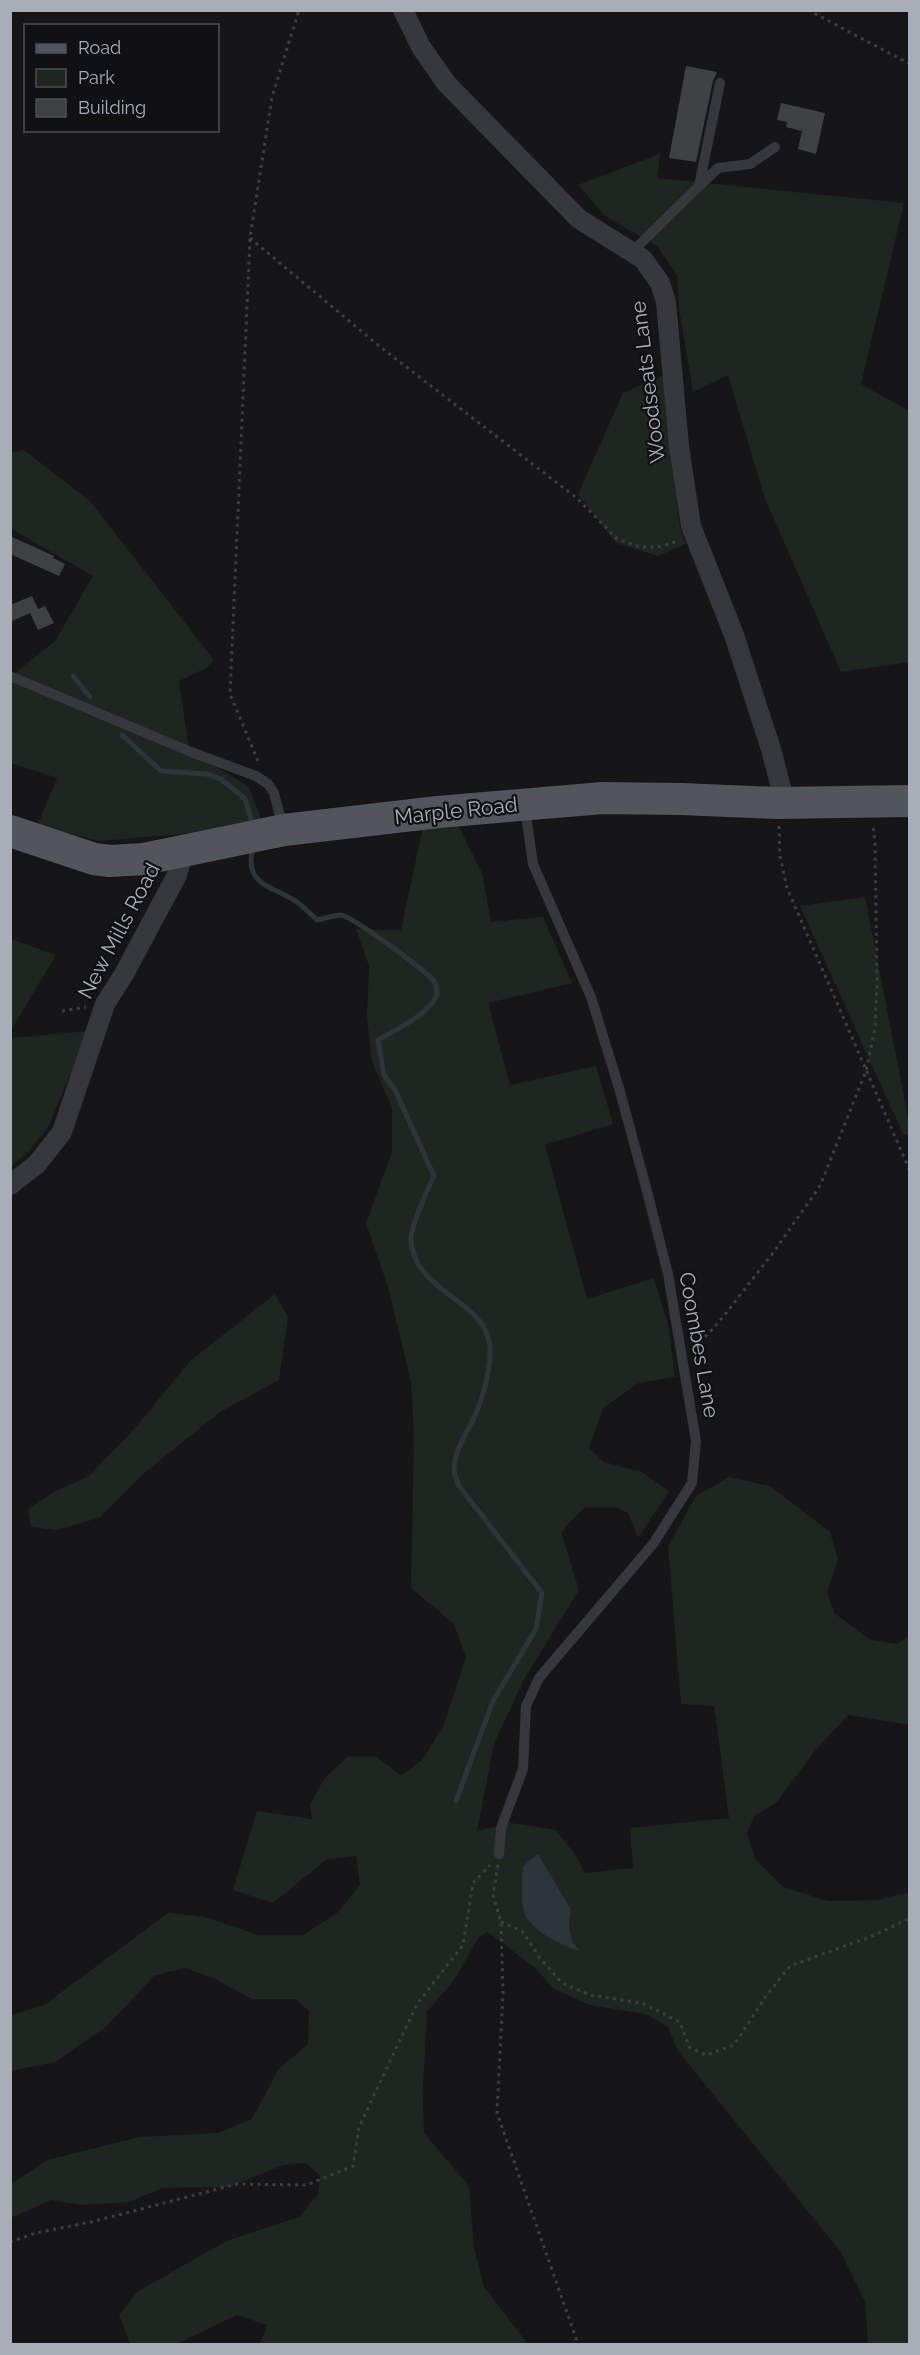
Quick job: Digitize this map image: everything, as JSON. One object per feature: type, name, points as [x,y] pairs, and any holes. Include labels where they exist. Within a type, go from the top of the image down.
[{"type":"main road","name":"Marple Road","points":[[10,831],[102,860],[144,858],[274,832],[438,812],[603,798],[781,803],[909,801]]},
{"type":"street","name":"Woodseats Lane","points":[[403,10],[422,47],[446,83],[579,219],[633,251],[651,268],[660,283],[666,302],[679,446],[691,526],[734,635],[771,748],[781,803]]},
{"type":"street","name":"New Mills Road","points":[[10,1185],[37,1164],[62,1132],[105,1004],[124,974],[177,875],[181,861],[180,852]]},
{"type":"lane","points":[[699,186],[720,83]]},
{"type":"lane","points":[[633,251],[718,168],[750,164],[775,147]]},
{"type":"lane","points":[[10,676],[190,752],[256,776],[268,784],[274,793],[274,832]]},
{"type":"lane","name":"Coombes Lane","points":[[499,1854],[501,1828],[523,1769],[526,1706],[539,1678],[653,1544],[692,1483],[696,1441],[668,1274],[619,1088],[591,997],[533,864],[525,805]]},
{"type":"path","points":[[268,784],[230,694],[250,238],[272,98],[299,10]]},
{"type":"path","points":[[808,10],[909,64]]},
{"type":"path","points":[[250,238],[379,346],[578,499],[617,539],[639,547],[658,547],[695,535]]},
{"type":"path","points":[[684,1359],[726,1314],[773,1253],[820,1185],[866,1071],[875,1029],[878,983],[875,843],[870,802]]},
{"type":"path","points":[[781,803],[780,856],[787,888],[909,1171]]},
{"type":"path","points":[[499,1854],[493,1895],[501,1922],[503,1993],[497,2113],[578,2344]]},
{"type":"path","points":[[10,2242],[36,2233],[91,2222],[237,2184],[307,2185],[353,2166],[359,2127],[412,2014],[417,2004],[463,1945],[473,1883],[499,1854]]},
{"type":"path","points":[[501,1922],[522,1931],[540,1958],[562,1983],[590,1995],[642,2003],[680,2022],[688,2047],[706,2055],[734,2045],[766,1996],[790,1966],[875,1935],[909,1918]]},
{"type":"green space","points":[[660,154],[657,178],[904,203],[861,384],[909,411],[909,662],[841,672],[765,499],[728,375],[693,392],[679,309],[677,275],[658,247],[605,216],[578,185]]},
{"type":"green space","points":[[664,375],[665,405],[680,528],[686,544],[658,556],[616,543],[578,494],[623,393]]},
{"type":"green space","points":[[24,450],[90,501],[214,660],[206,668],[179,681],[189,750],[249,787],[264,827],[100,841],[37,826],[57,778],[11,763],[11,676],[55,641],[93,576],[11,529],[11,452]]},
{"type":"green space","points":[[457,823],[482,873],[491,922],[543,917],[572,983],[488,1003],[510,1085],[596,1066],[613,1124],[545,1145],[587,1299],[654,1278],[669,1328],[675,1377],[639,1383],[603,1408],[589,1448],[604,1462],[642,1472],[669,1491],[638,1538],[628,1513],[615,1507],[585,1507],[561,1532],[579,1590],[524,1679],[494,1744],[477,1831],[511,1823],[556,1830],[576,1856],[585,1873],[633,1868],[630,1828],[729,1818],[714,1706],[681,1704],[668,1546],[696,1496],[729,1477],[770,1486],[830,1532],[838,1560],[827,1592],[834,1613],[871,1640],[897,1644],[909,1635],[909,1725],[848,1715],[813,1753],[777,1802],[754,1816],[747,1834],[756,1860],[783,1887],[828,1901],[877,1900],[909,1892],[909,2344],[868,2344],[865,2302],[840,2251],[678,2051],[668,2027],[646,2014],[589,2005],[554,1989],[535,1968],[488,1932],[479,1937],[454,1980],[427,2012],[423,2090],[424,2133],[469,2186],[474,2247],[484,2287],[528,2344],[260,2344],[267,2325],[237,2315],[176,2344],[130,2344],[119,2315],[137,2292],[226,2241],[299,2217],[318,2194],[320,2176],[306,2163],[284,2165],[228,2187],[162,2188],[129,2202],[84,2205],[51,2200],[11,2218],[11,2184],[47,2160],[139,2137],[218,2133],[252,2119],[278,2070],[308,2044],[309,2011],[295,1999],[252,1999],[213,1978],[185,1968],[154,1976],[106,2027],[55,2062],[11,2071],[11,2015],[44,2005],[168,1913],[205,1917],[258,1935],[303,1935],[337,1913],[360,1885],[356,1856],[327,1859],[273,1903],[233,1890],[257,1811],[312,1819],[310,1804],[324,1779],[347,1757],[377,1757],[401,1776],[423,1759],[444,1724],[466,1657],[454,1624],[411,1588],[414,1437],[411,1382],[389,1290],[366,1223],[392,1152],[392,1108],[372,1062],[367,1017],[369,966],[356,929],[401,930],[423,826]]},
{"type":"green space","points":[[865,897],[909,1122],[909,1136],[903,1134],[800,906]]},
{"type":"green space","points":[[10,939],[56,955],[11,1030]]},
{"type":"green space","points":[[89,1031],[48,1127],[29,1151],[11,1167],[11,1038]]},
{"type":"green space","points":[[275,1294],[288,1317],[279,1380],[220,1412],[143,1474],[99,1518],[56,1530],[31,1527],[28,1509],[54,1492],[89,1476],[136,1427],[190,1361]]},
{"type":"shaded area","points":[[538,1854],[571,1910],[569,1924],[572,1941],[579,1951],[543,1934],[527,1918],[523,1907],[523,1866]]},
{"type":"building","points":[[686,66],[717,72],[713,81],[696,162],[669,158]]},
{"type":"building","points":[[781,103],[825,113],[816,154],[798,149],[802,131],[786,127],[787,122],[777,120]]},
{"type":"building","points":[[10,536],[54,556],[53,558],[65,564],[59,576],[10,554]]},
{"type":"building","points":[[32,596],[38,609],[45,606],[54,623],[38,630],[30,613],[10,622],[10,605]]},
{"type":"waterway","points":[[73,676],[90,697]]},
{"type":"waterway","points":[[122,735],[161,771],[207,774],[221,779],[245,799],[253,825]]},
{"type":"waterway","points":[[253,846],[252,868],[259,881],[296,901],[317,920],[341,915],[348,918],[417,966],[434,981],[436,988],[437,995],[419,1016],[378,1040],[384,1075],[395,1090],[434,1176],[416,1218],[411,1240],[415,1258],[424,1272],[477,1318],[486,1331],[490,1347],[488,1374],[483,1393],[456,1456],[454,1469],[459,1486],[542,1593],[536,1629],[493,1701],[456,1801]]}]
